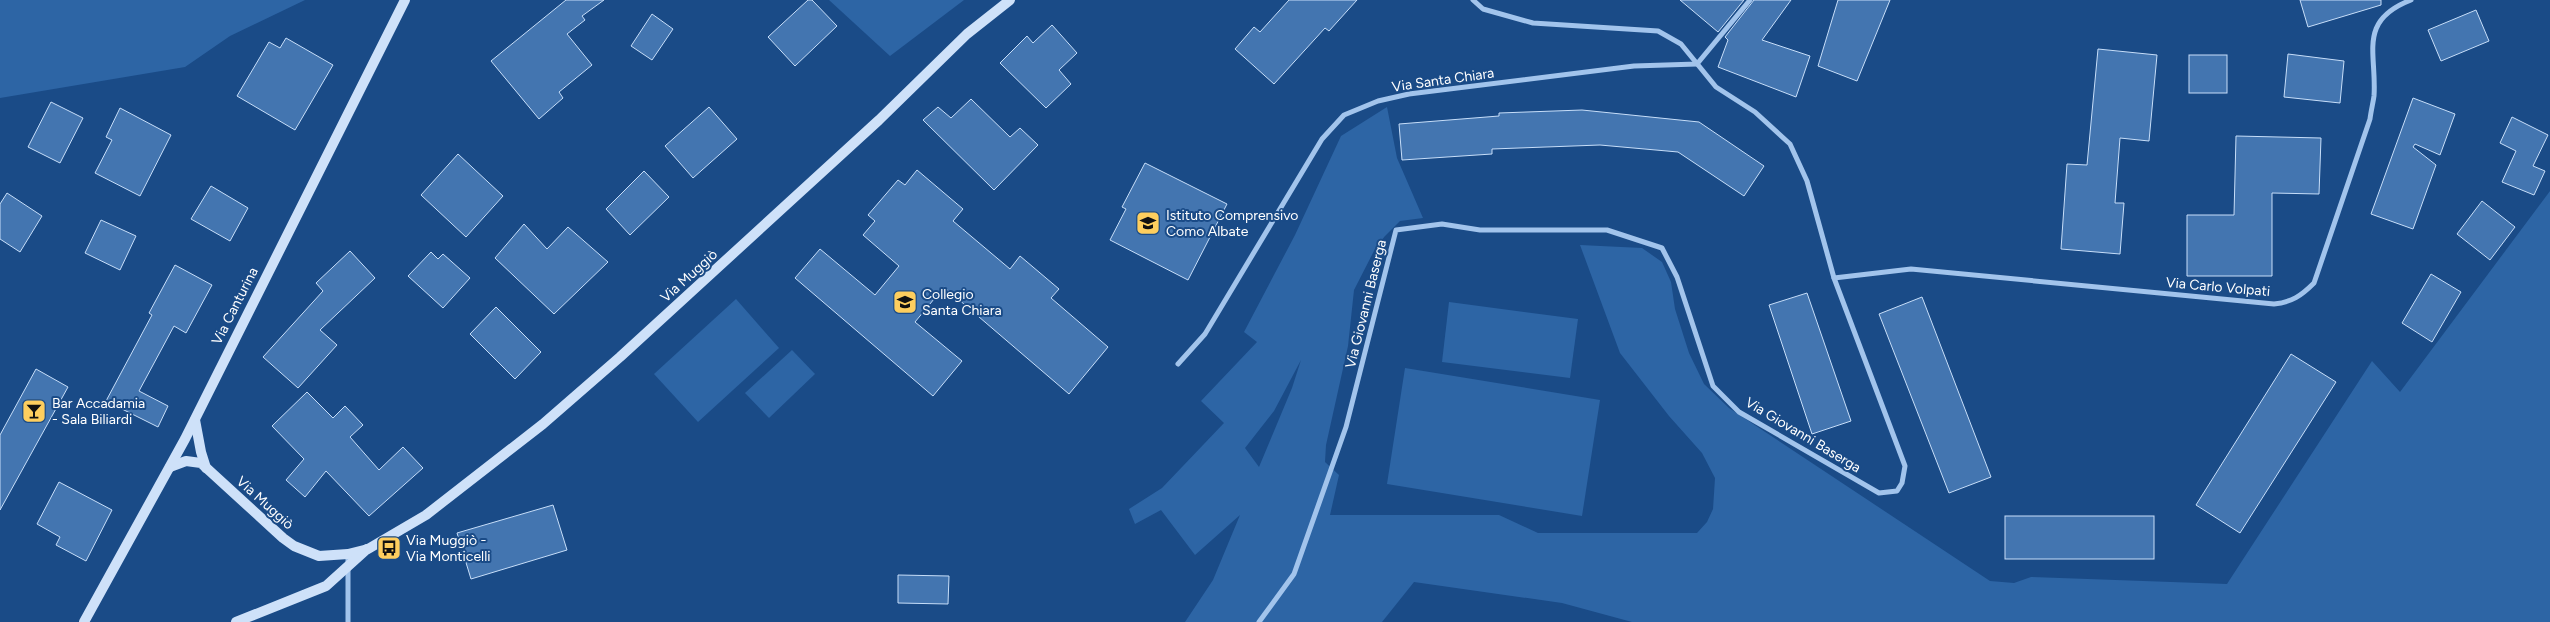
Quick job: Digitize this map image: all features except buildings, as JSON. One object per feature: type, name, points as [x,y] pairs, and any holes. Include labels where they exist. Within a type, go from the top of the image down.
[{"type":"street","name":"Via Canturina","points":[[84,622],[195,419],[405,0]]},
{"type":"street","name":"Via Muggiò","points":[[236,622],[317,592],[347,570],[368,549],[426,515],[543,424],[628,350],[879,120],[967,34],[1010,0]]},
{"type":"street","name":"Via Giovanni Baserga","points":[[1259,622],[1294,574],[1346,427],[1396,230],[1442,224],[1480,230],[1608,230],[1662,248],[1677,277],[1713,386],[1739,412],[1879,493],[1897,491],[1902,483],[1904,466],[1834,278],[1807,182],[1790,144],[1755,112],[1716,87],[1681,44],[1658,31],[1532,23],[1482,9],[1473,0]]},
{"type":"street","points":[[1697,64],[1750,0]]},
{"type":"street","name":"Via Carlo Volpati","points":[[1834,278],[1911,269],[2274,304],[2288,302],[2301,297],[2314,283],[2370,119],[2374,95],[2371,42],[2377,26],[2385,16],[2411,0]]},
{"type":"street","name":"Via Santa Chiara","points":[[1178,364],[1206,334],[1322,138],[1344,115],[1378,101],[1409,94],[1634,66],[1697,64]]},
{"type":"street","points":[[195,419],[206,468]]},
{"type":"street","name":"Via Muggiò","points":[[170,467],[186,461],[201,463],[294,546],[319,556],[348,554],[368,549]]},
{"type":"street","points":[[348,554],[348,622]]},
{"type":"shaded area","points":[[0,0],[305,0],[230,36],[185,67],[0,98]]},
{"type":"shaded area","points":[[829,0],[964,0],[890,56]]},
{"type":"shaded area","points":[[1387,107],[1397,158],[1423,218],[1400,221],[1385,236],[1376,247],[1354,290],[1348,346],[1326,445],[1325,462],[1339,475],[1330,515],[1499,515],[1538,533],[1697,533],[1707,522],[1713,509],[1715,478],[1702,453],[1669,416],[1620,353],[1580,245],[1642,248],[1662,262],[1671,282],[1675,309],[1689,353],[1704,384],[1729,408],[1990,581],[2014,583],[2031,577],[2227,584],[2372,361],[2400,392],[2550,191],[2550,622],[1632,622],[1562,603],[1414,582],[1382,622],[1185,622],[1213,580],[1240,515],[1195,555],[1161,510],[1135,524],[1129,509],[1162,488],[1224,423],[1201,401],[1257,342],[1244,332],[1295,235],[1341,136]],"holes":[[[1301,360],[1292,388],[1259,467],[1245,448],[1274,411]]]},
{"type":"shaded area","points":[[736,299],[779,348],[698,422],[654,374]]},
{"type":"shaded area","points":[[1449,302],[1578,319],[1570,378],[1442,362]]},
{"type":"shaded area","points":[[792,350],[815,374],[769,418],[745,393]]},
{"type":"shaded area","points":[[1405,368],[1600,400],[1582,516],[1387,484]]},
{"type":"place","name":"Istituto Comprensivo Como Albate","points":[[1148,223]]},
{"type":"place","name":"Collegio Santa Chiara","points":[[905,302]]},
{"type":"place","name":"Bar Accadamia - Sala Biliardi","points":[[34,411]]},
{"type":"place","name":"Via Muggiò - Via Monticelli","points":[[389,548]]}]
